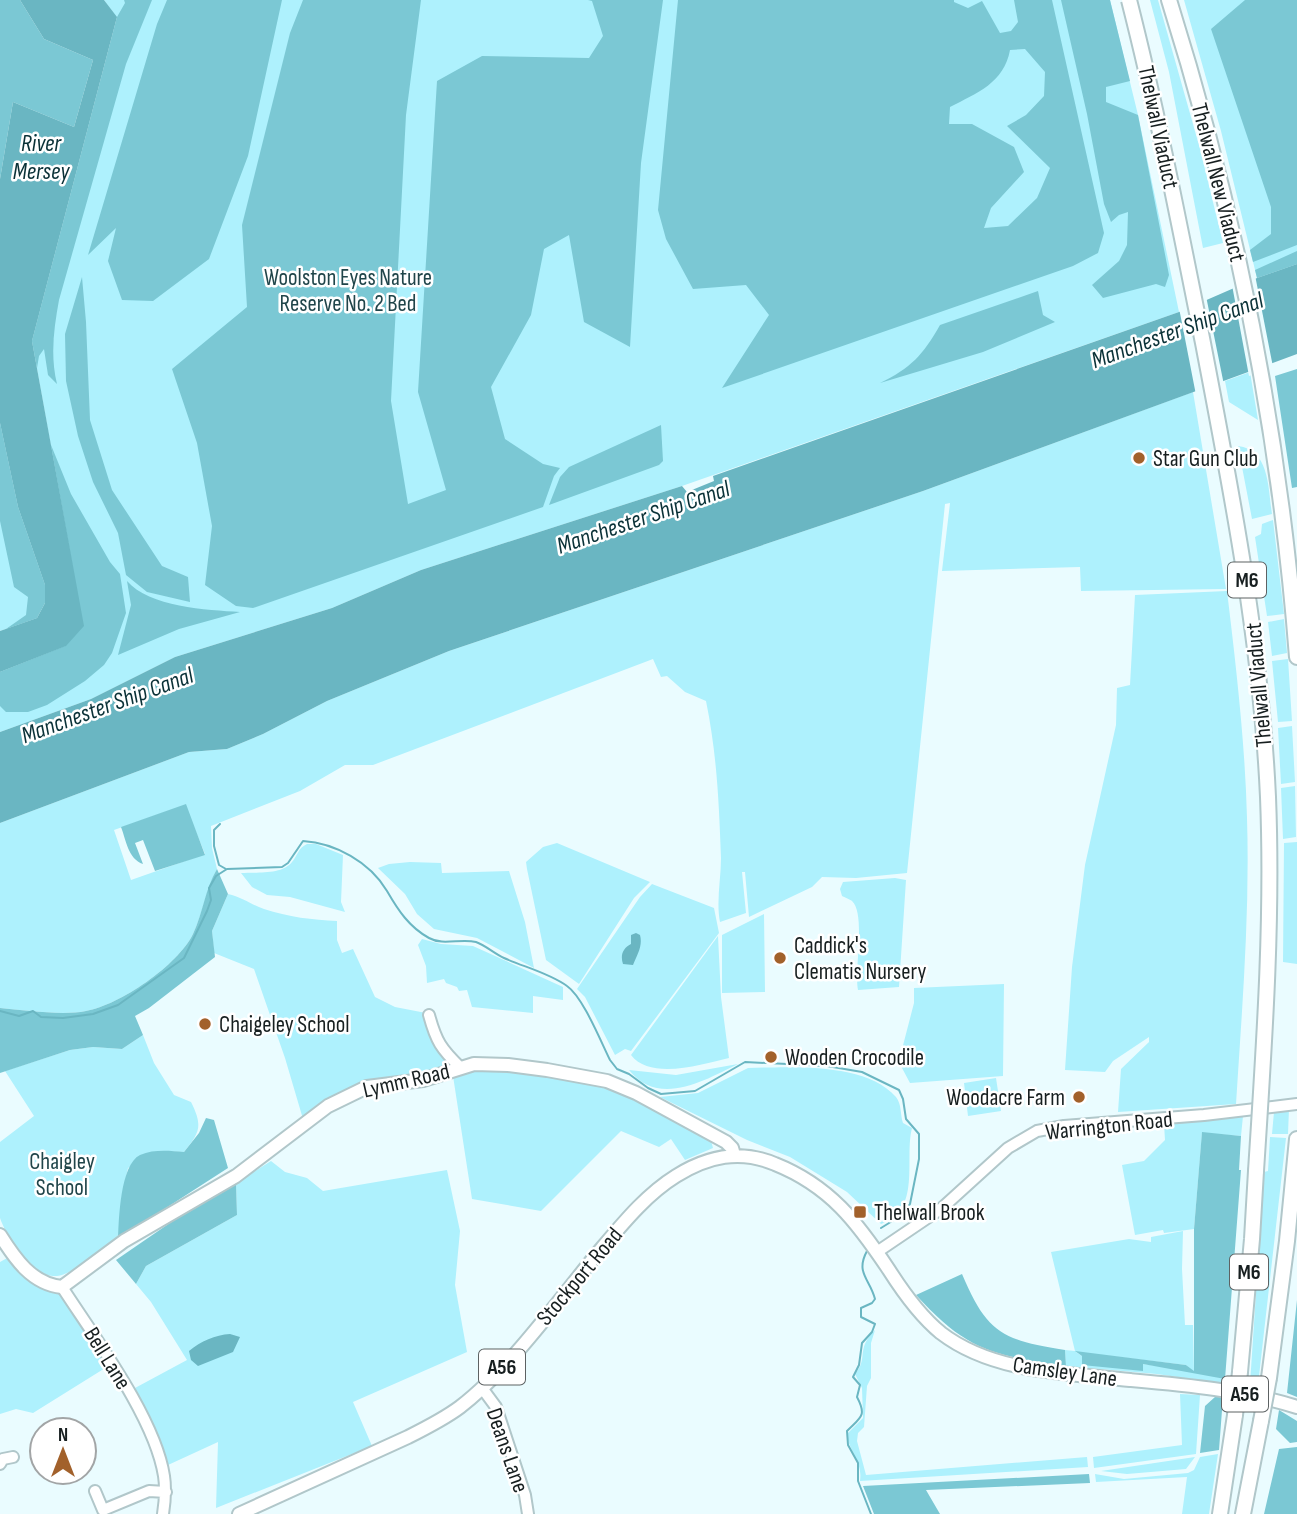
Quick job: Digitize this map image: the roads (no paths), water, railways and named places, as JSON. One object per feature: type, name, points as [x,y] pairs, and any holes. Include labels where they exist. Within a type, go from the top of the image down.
[{"type":"highway","name":"Thelwall Viaduct","points":[[1129,0],[1165,150],[1231,482],[1256,650],[1268,797],[1267,982],[1252,1239],[1235,1415],[1220,1514]]},
{"type":"highway","name":"Thelwall New Viaduct","points":[[1169,0],[1205,121],[1244,288],[1264,391],[1283,520],[1297,657]]},
{"type":"highway","name":"M6","points":[[1243,1514],[1269,1378],[1297,1139]]},
{"type":"main road","name":"Lymm Road","points":[[62,1287],[124,1241],[236,1176],[328,1106],[367,1087],[423,1080],[461,1068],[487,1063],[601,1079],[636,1093],[730,1144],[734,1155]]},
{"type":"main road","points":[[710,1134],[717,1157]]},
{"type":"main road","name":"Stockport Road","points":[[239,1514],[433,1425],[482,1388],[638,1207],[676,1176],[717,1157],[734,1155],[768,1161],[790,1170],[822,1190],[850,1216],[877,1252]]},
{"type":"main road","points":[[0,1235],[25,1270],[51,1286],[62,1287]]},
{"type":"main road","name":"Camsley Lane","points":[[877,1252],[906,1295],[940,1332],[967,1349],[1010,1365],[1210,1388],[1297,1407]]},
{"type":"street","points":[[429,1015],[436,1039],[443,1051],[461,1068]]},
{"type":"street","name":"Warrington Road","points":[[877,1252],[942,1208],[1008,1149],[1038,1131],[1064,1126],[1204,1115],[1297,1104]]},
{"type":"street","name":"Bell Lane","points":[[62,1287],[135,1402],[160,1460],[166,1492],[163,1514]]},
{"type":"street","name":"Deans Lane","points":[[482,1388],[496,1407],[525,1495],[527,1514]]},
{"type":"street","points":[[0,1464],[3,1459],[13,1457]]},
{"type":"street","points":[[94,1492],[103,1510],[109,1512],[149,1491],[166,1492]]},
{"type":"water","name":"River Mersey","points":[[20,0],[104,0],[117,17],[32,341],[84,626],[66,646],[0,672],[0,631],[37,618],[45,603],[45,585],[18,507],[0,423],[0,179],[13,102],[74,127],[93,60],[44,39]]},
{"type":"water","name":"Manchester Ship Canal","points":[[1297,264],[1297,354],[923,491],[449,651],[327,701],[227,749],[189,752],[0,823],[0,732],[91,699],[175,657],[332,608],[421,570],[682,486],[687,492],[714,481],[713,476],[1179,312],[1257,278]]},
{"type":"water","points":[[636,933],[641,939],[638,954],[633,965],[623,964],[623,952],[631,944],[631,935]]},
{"type":"water","points":[[230,1334],[240,1337],[233,1352],[198,1366],[191,1360],[189,1351],[203,1341]]},
{"type":"waterway","points":[[220,824],[214,830],[214,846],[219,865],[226,869]]},
{"type":"waterway","points":[[0,1011],[19,1016],[33,1011],[41,1017],[63,1018],[93,1014],[118,1005],[184,958],[207,911],[211,900],[209,888],[216,876],[227,869],[282,867],[288,863],[303,841],[315,843],[339,850],[371,871],[410,923],[429,938],[476,942],[504,958],[567,986],[585,1010],[617,1069],[661,1094],[695,1091],[745,1062],[827,1066],[862,1072],[899,1090],[906,1119],[919,1134],[919,1159],[910,1204],[902,1215],[881,1228]]},
{"type":"waterway","points":[[867,1251],[862,1265],[875,1299],[861,1308],[861,1317],[875,1324],[862,1343],[859,1365],[853,1377],[860,1385],[857,1397],[862,1408],[861,1416],[847,1431],[848,1445],[858,1463],[858,1481],[871,1514]]},
{"type":"place","name":"Star Gun Club","points":[[1139,458]]},
{"type":"place","name":"Caddick's Clematis Nursery","points":[[780,958]]},
{"type":"place","name":"Chaigeley School","points":[[205,1024]]},
{"type":"place","name":"Wooden Crocodile","points":[[771,1057]]},
{"type":"place","name":"Woodacre Farm","points":[[1079,1097]]},
{"type":"place","name":"Thelwall Brook","points":[[860,1212]]},
{"type":"park label","name":"Woolston Eyes Nature Reserve No. 2 Bed","points":[[348,290]]},
{"type":"park label","name":"Chaigley School","points":[[62,1174]]}]
